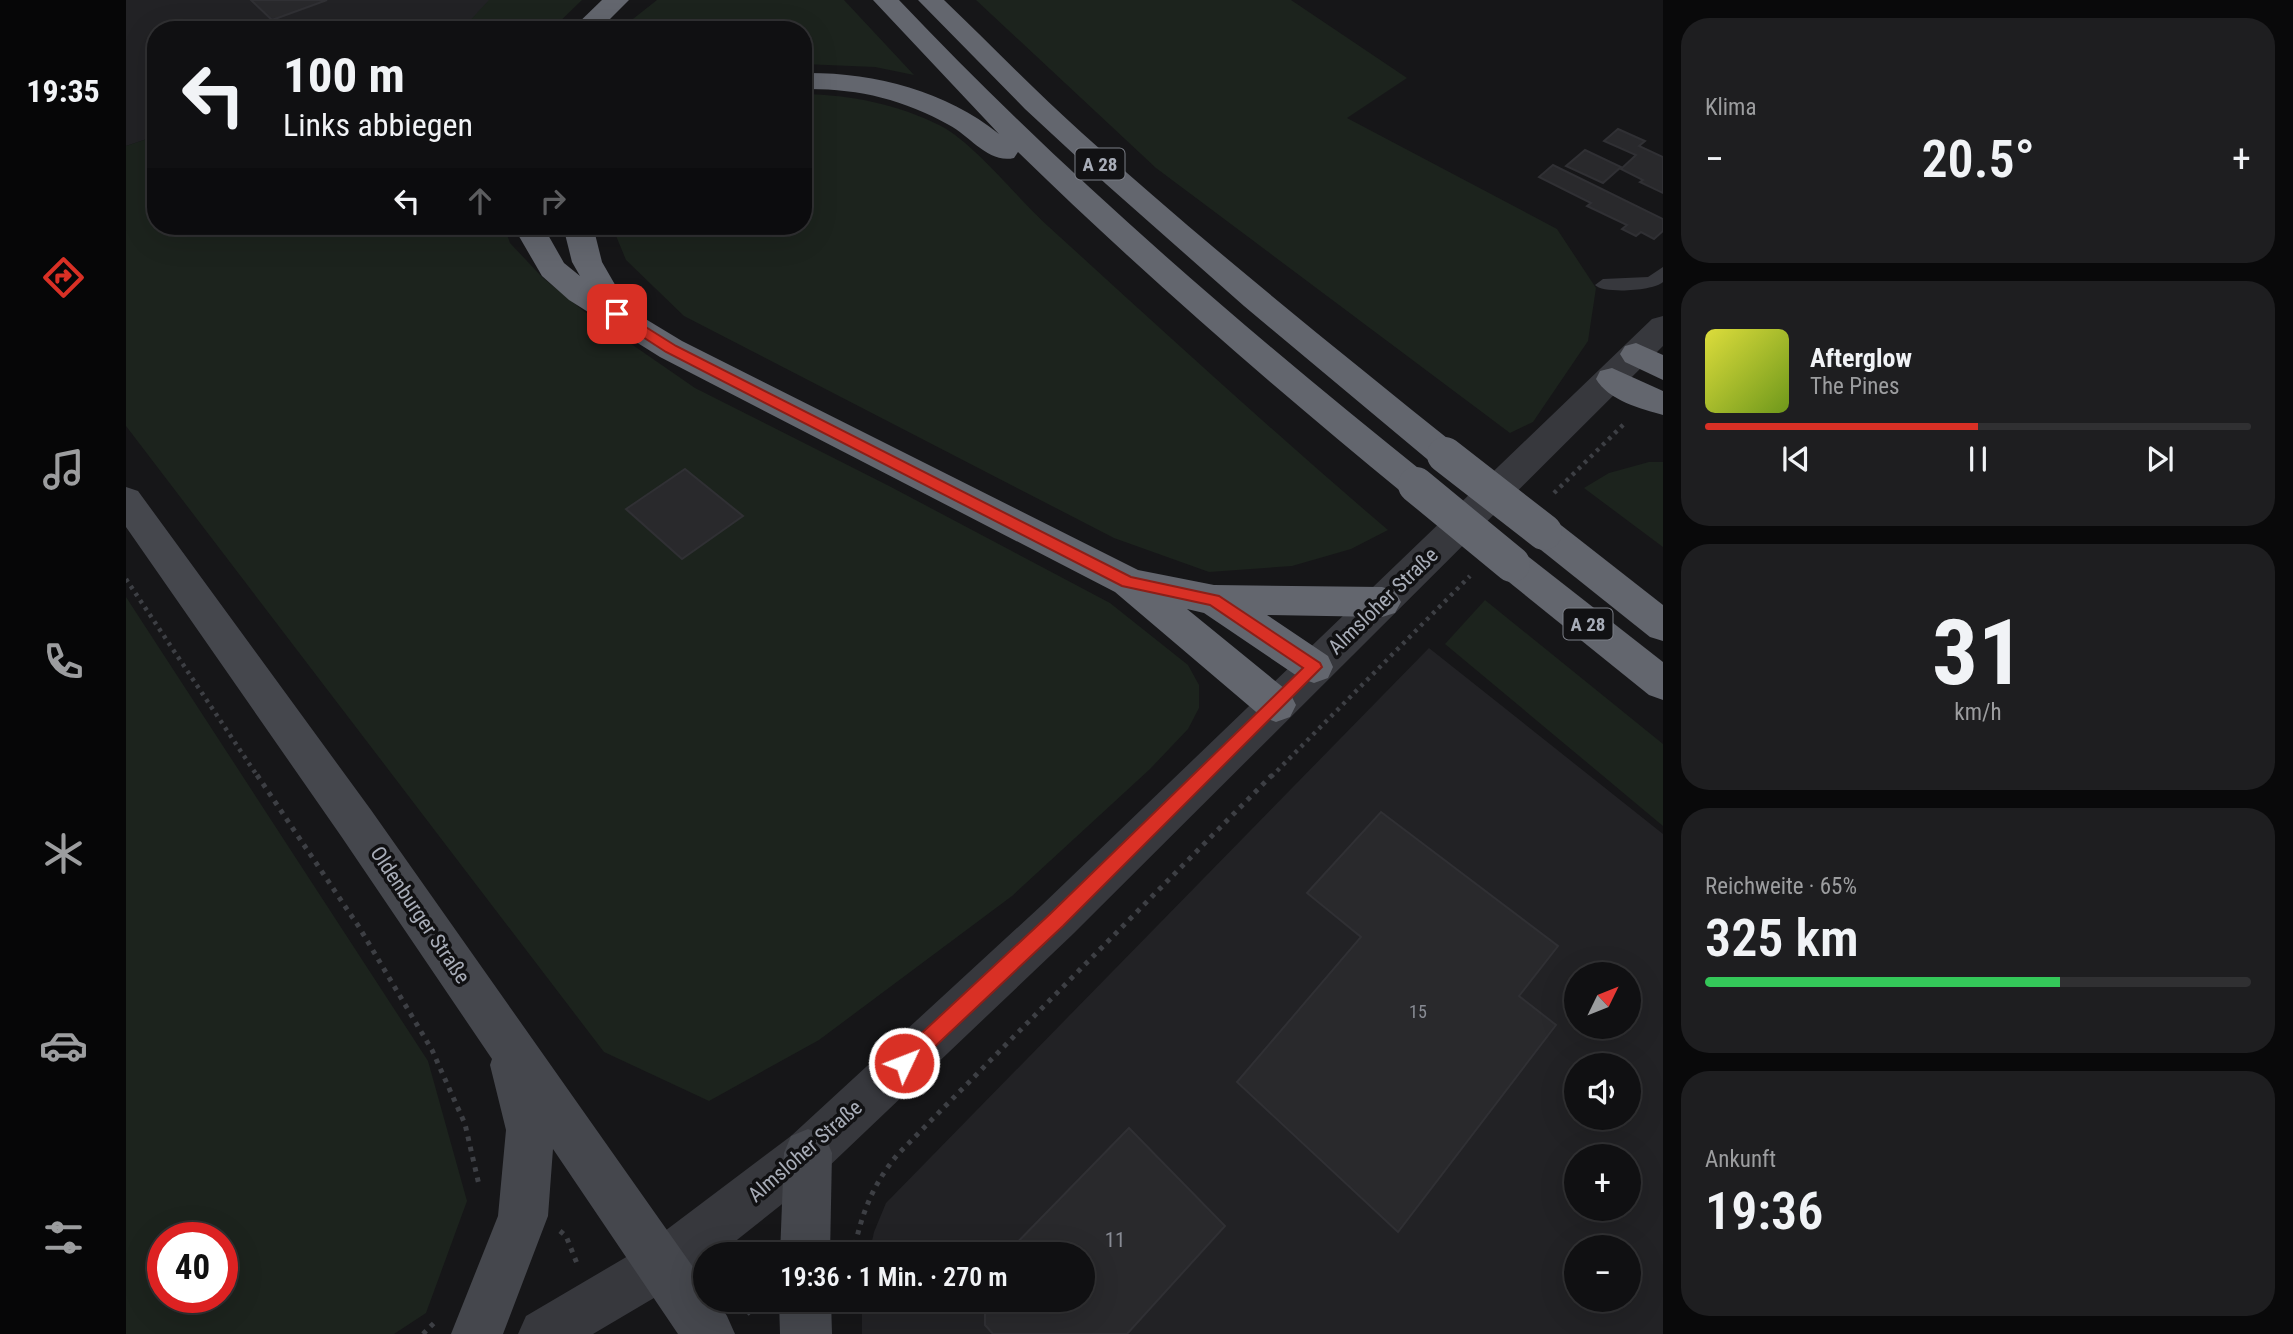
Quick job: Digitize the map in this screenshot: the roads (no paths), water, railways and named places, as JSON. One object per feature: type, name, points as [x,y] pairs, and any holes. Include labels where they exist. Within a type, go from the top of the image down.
[{"type":"highway","points":[[594,21],[617,0]]},
{"type":"highway","name":"A 28","points":[[885,0],[1031,152],[1296,389],[1416,485],[1495,566],[1663,684]]},
{"type":"highway","name":"A 28","points":[[930,0],[1068,135],[1243,291],[1445,456],[1545,517],[1663,626]]},
{"type":"highway","points":[[812,82],[865,85],[908,96],[954,115],[997,146],[1071,215],[1125,237]]},
{"type":"highway","points":[[533,235],[553,269],[580,293],[671,349],[1128,582],[1276,705]]},
{"type":"highway","points":[[580,235],[587,262],[617,314]]},
{"type":"highway","points":[[1637,367],[1656,401]]},
{"type":"highway","points":[[1128,582],[1214,600],[1382,602]]},
{"type":"highway","points":[[1214,600],[1314,667]]},
{"type":"main road","name":"Oldenburger Straße","points":[[126,500],[356,822],[709,1334]]},
{"type":"main road","points":[[477,1334],[523,1216],[530,1130],[506,1040]]},
{"type":"main road","points":[[805,1242],[808,1153]]},
{"type":"main road","points":[[805,1312],[806,1334]]},
{"type":"street","name":"Almsloher Straße","points":[[544,1334],[663,1264],[808,1153],[1057,920],[1530,455],[1637,367],[1663,327]]},
{"type":"lane","points":[[1603,285],[1653,282],[1663,272]]}]
